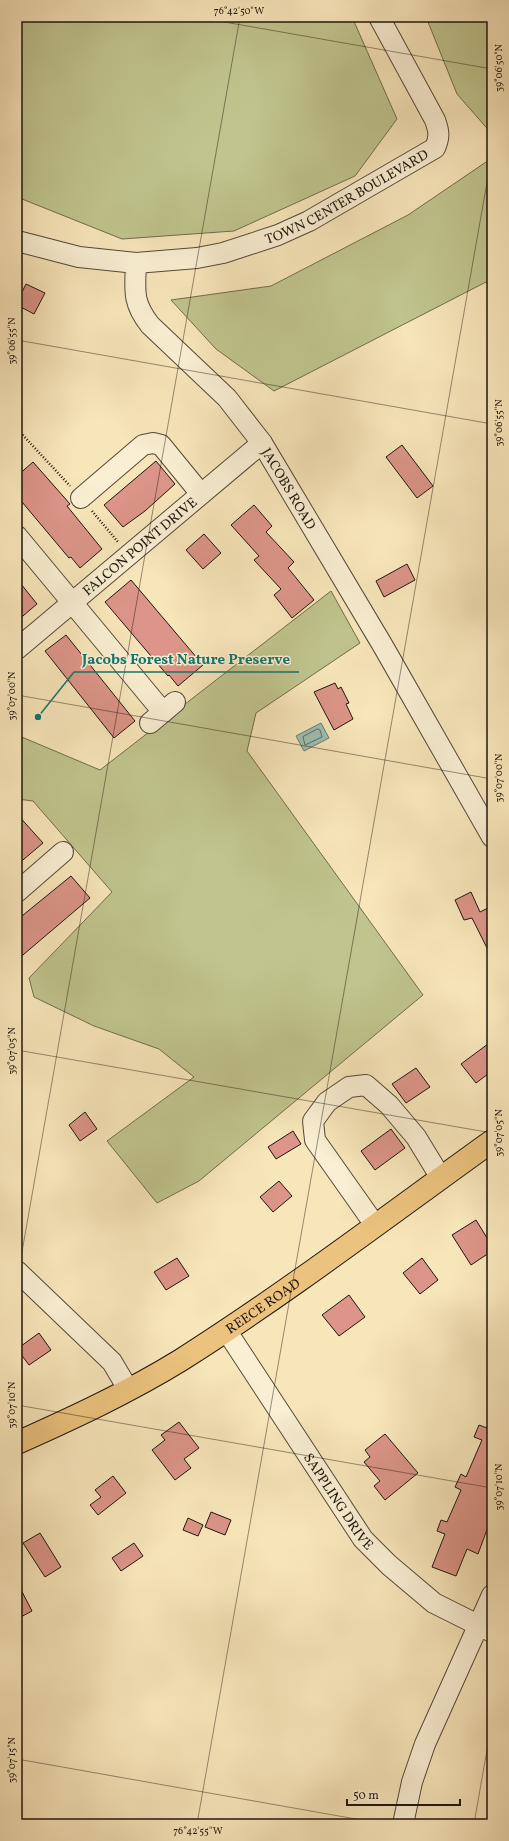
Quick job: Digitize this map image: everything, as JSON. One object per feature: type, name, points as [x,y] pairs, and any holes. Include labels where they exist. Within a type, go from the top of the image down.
[{"type":"main road","name":"REECE ROAD","points":[[17,1443],[52,1428],[128,1390],[180,1361],[247,1317],[492,1141]]},
{"type":"street","name":"TOWN CENTER BOULEVARD","points":[[136,263],[197,258],[223,253],[278,235],[309,221],[435,148],[439,135],[435,120],[379,17]]},
{"type":"street","points":[[17,241],[79,257],[136,263]]},
{"type":"street","name":"JACOBS ROAD","points":[[136,263],[135,296],[140,312],[150,325],[227,398],[262,443],[383,646],[492,838]]},
{"type":"street","points":[[81,498],[143,445],[152,443],[161,445],[201,494]]},
{"type":"street","name":"FALCON POINT DRIVE","points":[[17,649],[262,443]]},
{"type":"street","points":[[17,536],[163,712]]},
{"type":"street","points":[[17,892],[63,852]]},
{"type":"street","points":[[375,1225],[315,1140],[313,1121],[327,1102],[349,1087],[366,1085],[389,1104],[416,1137],[441,1178]]},
{"type":"street","points":[[17,1271],[112,1362],[128,1390]]},
{"type":"street","name":"SAPPLING DRIVE","points":[[226,1330],[363,1539],[389,1565],[434,1602],[485,1629]]},
{"type":"street","points":[[403,1824],[412,1782],[424,1744],[485,1629],[492,1595]]},
{"type":"green space","points":[[17,17],[352,17],[397,119],[355,176],[234,231],[122,239],[17,197]]},
{"type":"green space","points":[[426,17],[492,17],[492,134],[457,94]]},
{"type":"green space","points":[[492,158],[492,292],[486,282],[274,391],[216,349],[171,300],[271,286],[408,215]]},
{"type":"green space","points":[[331,591],[360,643],[256,713],[247,751],[423,995],[199,1181],[157,1203],[107,1141],[194,1077],[159,1049],[94,1026],[34,997],[29,978],[112,892],[33,801],[17,799],[17,735],[100,770]]},
{"type":"water","points":[[321,723],[329,738],[304,751],[296,736]]},
{"type":"building","points":[[26,284],[45,293],[34,314],[17,305],[17,289],[22,292]]},
{"type":"building","points":[[402,445],[433,486],[417,498],[386,457]]},
{"type":"building","points":[[156,461],[175,484],[145,511],[123,527],[104,505]]},
{"type":"building","points":[[33,462],[70,504],[67,506],[102,549],[80,568],[71,557],[69,558],[17,496],[17,476]]},
{"type":"building","points":[[254,505],[272,526],[266,532],[294,562],[288,568],[314,600],[292,618],[274,595],[281,589],[254,560],[259,556],[231,525]]},
{"type":"building","points":[[204,534],[221,553],[203,569],[186,550]]},
{"type":"building","points":[[407,564],[415,580],[384,597],[376,581]]},
{"type":"building","points":[[17,579],[37,604],[17,621]]},
{"type":"building","points":[[131,580],[203,665],[178,686],[105,602]]},
{"type":"building","points":[[66,635],[135,721],[114,738],[45,651]]},
{"type":"building","points":[[335,683],[338,689],[341,687],[349,703],[346,704],[353,719],[334,730],[314,692]]},
{"type":"building","points":[[17,814],[43,843],[17,865]]},
{"type":"building","points":[[71,876],[90,898],[17,960],[17,920]]},
{"type":"building","points":[[471,892],[480,912],[492,906],[492,958],[472,918],[464,920],[455,900]]},
{"type":"building","points":[[492,1041],[492,1071],[476,1083],[461,1064]]},
{"type":"building","points":[[416,1068],[430,1087],[406,1103],[392,1084]]},
{"type":"building","points":[[85,1112],[97,1129],[80,1141],[69,1125]]},
{"type":"building","points":[[391,1129],[405,1148],[375,1170],[361,1151]]},
{"type":"building","points":[[293,1131],[301,1144],[276,1159],[268,1147]]},
{"type":"building","points":[[279,1181],[292,1196],[273,1212],[260,1197]]},
{"type":"building","points":[[476,1220],[492,1246],[492,1251],[471,1265],[452,1235]]},
{"type":"building","points":[[177,1258],[189,1276],[166,1290],[154,1272]]},
{"type":"building","points":[[422,1258],[438,1280],[420,1294],[403,1273]]},
{"type":"building","points":[[349,1295],[365,1317],[339,1336],[322,1315]]},
{"type":"building","points":[[39,1333],[51,1350],[29,1365],[17,1349]]},
{"type":"building","points":[[492,1417],[492,1516],[478,1554],[467,1549],[456,1576],[432,1567],[445,1534],[437,1531],[441,1520],[447,1522],[461,1490],[455,1487],[461,1474],[466,1477],[482,1440],[474,1437],[479,1425],[487,1428]]},
{"type":"building","points":[[179,1422],[199,1448],[184,1459],[191,1468],[175,1480],[152,1450],[165,1440],[161,1435]]},
{"type":"building","points":[[385,1434],[418,1473],[385,1500],[374,1486],[380,1481],[364,1462],[370,1457],[365,1450]]},
{"type":"building","points":[[113,1476],[126,1493],[98,1515],[90,1505],[101,1497],[95,1490]]},
{"type":"building","points":[[211,1512],[231,1520],[225,1535],[205,1527]]},
{"type":"building","points":[[188,1518],[203,1525],[198,1536],[183,1530]]},
{"type":"building","points":[[40,1533],[61,1567],[45,1577],[23,1543]]},
{"type":"building","points":[[134,1543],[143,1556],[121,1571],[112,1558]]},
{"type":"building","points":[[17,1582],[32,1611],[17,1619]]},
{"type":"place","name":"Jacobs Forest Nature Preserve","points":[[38,717]]}]
